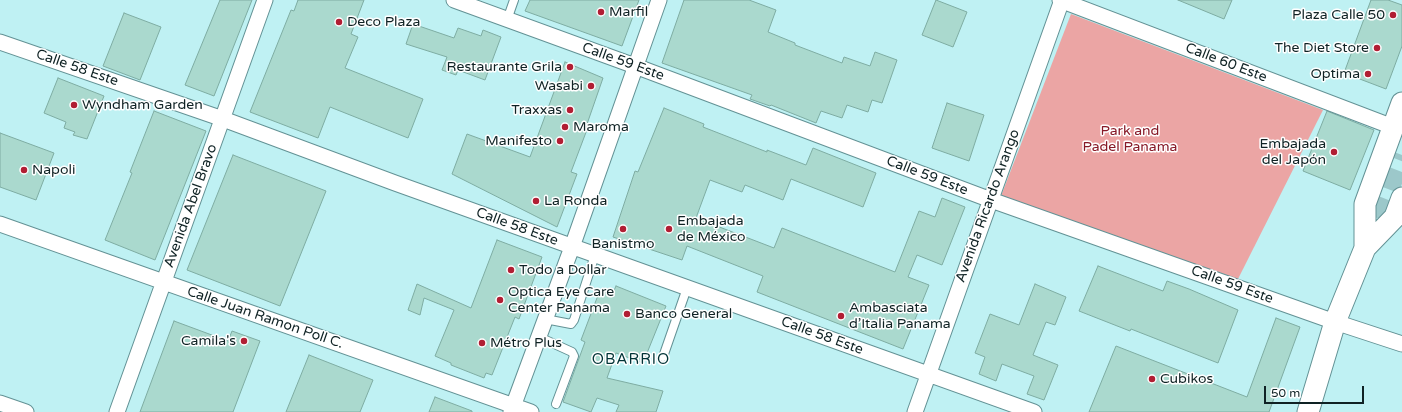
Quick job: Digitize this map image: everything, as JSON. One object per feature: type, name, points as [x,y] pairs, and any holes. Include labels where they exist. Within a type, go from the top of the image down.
[{"type":"street","name":"Avenida Abel Bravo","points":[[117,412],[265,0]]},
{"type":"street","name":"Calle 59 Este","points":[[454,0],[635,66],[990,200],[1335,322],[1402,344]]},
{"type":"street","points":[[513,409],[659,0]]},
{"type":"street","name":"Calle 60 Este","points":[[1061,0],[1392,127]]},
{"type":"street","name":"Avenida Ricardo Arango","points":[[915,412],[1061,0]]},
{"type":"street","name":"Calle 58 Este","points":[[0,42],[223,119],[572,247],[929,373],[1034,412]]},
{"type":"street","points":[[1365,248],[1365,204],[1402,103]]},
{"type":"street","points":[[1308,412],[1335,322],[1365,248],[1395,217],[1402,198]]},
{"type":"street","name":"Calle Juan Ramon Poll C.","points":[[0,224],[513,409],[531,412]]},
{"type":"street","points":[[0,403],[26,412]]},
{"type":"lane","points":[[507,20],[514,0]]},
{"type":"lane","points":[[546,319],[571,324],[574,320],[595,255]]},
{"type":"lane","points":[[663,357],[687,288]]},
{"type":"lane","points":[[539,337],[572,352],[574,356],[556,404]]},
{"type":"green space","name":"Park and Padel Panama","points":[[1071,14],[1323,110],[1238,279],[1001,196]]},
{"type":"building","points":[[220,0],[252,0],[214,96],[185,85]]},
{"type":"building","points":[[298,0],[364,0],[351,34],[358,37],[345,68],[423,99],[408,138],[330,107],[318,138],[250,112],[291,10],[294,11]]},
{"type":"building","name":"Marfil","points":[[530,0],[639,0],[622,46],[525,11]]},
{"type":"building","points":[[684,0],[749,0],[776,10],[768,32],[795,43],[795,45],[842,63],[844,57],[870,66],[875,52],[897,60],[882,103],[872,100],[868,112],[847,105],[842,118],[821,111],[816,123],[771,105],[770,106],[750,99],[752,95],[662,63]]},
{"type":"building","points":[[936,0],[967,12],[953,47],[922,35]]},
{"type":"building","points":[[1178,0],[1232,0],[1224,19]]},
{"type":"building","points":[[1371,0],[1388,0],[1402,5],[1402,46],[1386,89],[1344,73]]},
{"type":"building","points":[[124,13],[161,27],[140,80],[103,66]]},
{"type":"building","points":[[413,24],[454,38],[458,28],[481,36],[483,30],[501,37],[485,80],[458,70],[456,75],[442,70],[447,57],[406,44]]},
{"type":"building","points":[[565,62],[603,78],[586,127],[588,127],[571,172],[577,174],[557,227],[452,174],[467,134],[530,157]]},
{"type":"building","name":"Wyndham Garden","points":[[58,78],[104,96],[87,139],[73,135],[75,132],[64,128],[66,122],[44,113]]},
{"type":"building","points":[[947,103],[984,115],[969,161],[932,148]]},
{"type":"building","points":[[664,108],[704,124],[703,127],[767,152],[767,150],[806,165],[813,148],[876,173],[863,207],[791,179],[783,200],[745,185],[742,192],[710,180],[696,218],[774,248],[782,228],[895,272],[919,211],[935,217],[942,198],[965,207],[942,265],[917,255],[908,277],[929,285],[903,349],[757,292],[763,276],[687,246],[682,260],[613,237],[635,171],[638,172]]},
{"type":"building","points":[[154,111],[206,131],[155,260],[105,240],[132,173],[130,172]]},
{"type":"building","points":[[1327,111],[1374,130],[1350,190],[1303,171]]},
{"type":"building","name":"Napoli","points":[[0,133],[54,153],[36,200],[0,187]]},
{"type":"building","points":[[233,155],[326,191],[280,306],[187,270]]},
{"type":"building","points":[[497,240],[542,257],[519,319],[515,317],[492,375],[486,373],[484,378],[451,365],[451,363],[435,356],[454,310],[424,298],[420,315],[408,310],[417,284],[471,308]]},
{"type":"building","points":[[1098,266],[1163,291],[1167,281],[1238,310],[1218,363],[1131,329],[1130,331],[1079,311]]},
{"type":"building","points":[[1035,284],[1066,297],[1055,325],[1046,322],[1033,355],[1058,365],[1044,400],[1027,394],[1034,376],[1002,364],[996,381],[979,374],[985,357],[975,353],[990,314],[1019,325]]},
{"type":"building","points":[[616,286],[666,306],[643,363],[616,353],[607,378],[663,391],[656,412],[616,412],[619,405],[597,398],[591,412],[563,402],[585,342],[581,340],[600,290],[612,295]]},
{"type":"building","name":"Cubikos","points":[[1276,318],[1300,327],[1269,412],[1089,412],[1116,346],[1247,397]]},
{"type":"building","points":[[174,321],[228,341],[232,331],[260,341],[233,412],[140,412]]},
{"type":"building","points":[[309,355],[373,380],[360,412],[286,412]]},
{"type":"building","points":[[435,397],[472,411],[472,412],[429,412]]},
{"type":"tunnel","points":[[1366,247],[1402,155]]},
{"type":"place","name":"Marfil","points":[[601,12]]},
{"type":"place","name":"Plaza Calle 50","points":[[1393,15]]},
{"type":"place","name":"Deco Plaza","points":[[339,22]]},
{"type":"place","name":"The Diet Store","points":[[1377,48]]},
{"type":"place","name":"Restaurante Grila","points":[[570,67]]},
{"type":"place","name":"Optima","points":[[1368,74]]},
{"type":"place","name":"Wasabi","points":[[591,86]]},
{"type":"place","name":"Wyndham Garden","points":[[74,105]]},
{"type":"place","name":"Traxxas","points":[[570,110]]},
{"type":"place","name":"Maroma","points":[[565,127]]},
{"type":"place","name":"Manifesto","points":[[560,141]]},
{"type":"place","name":"Embajada del Japón","points":[[1334,152]]},
{"type":"place","name":"Napoli","points":[[24,170]]},
{"type":"place","name":"La Ronda","points":[[536,201]]},
{"type":"place","name":"Banistmo","points":[[623,229]]},
{"type":"place","name":"Embajada de México","points":[[669,229]]},
{"type":"place","name":"Todo a Dollar","points":[[511,270]]},
{"type":"place","name":"Optica Eye Care Center Panama","points":[[500,300]]},
{"type":"place","name":"Banco General","points":[[627,314]]},
{"type":"place","name":"Ambasciata d’Italia Panama","points":[[841,316]]},
{"type":"place","name":"Camila's","points":[[244,341]]},
{"type":"place","name":"Métro Plus","points":[[482,343]]},
{"type":"place","name":"Cubikos","points":[[1152,379]]},
{"type":"district","name":"OBARRIO","points":[[631,360]]}]
